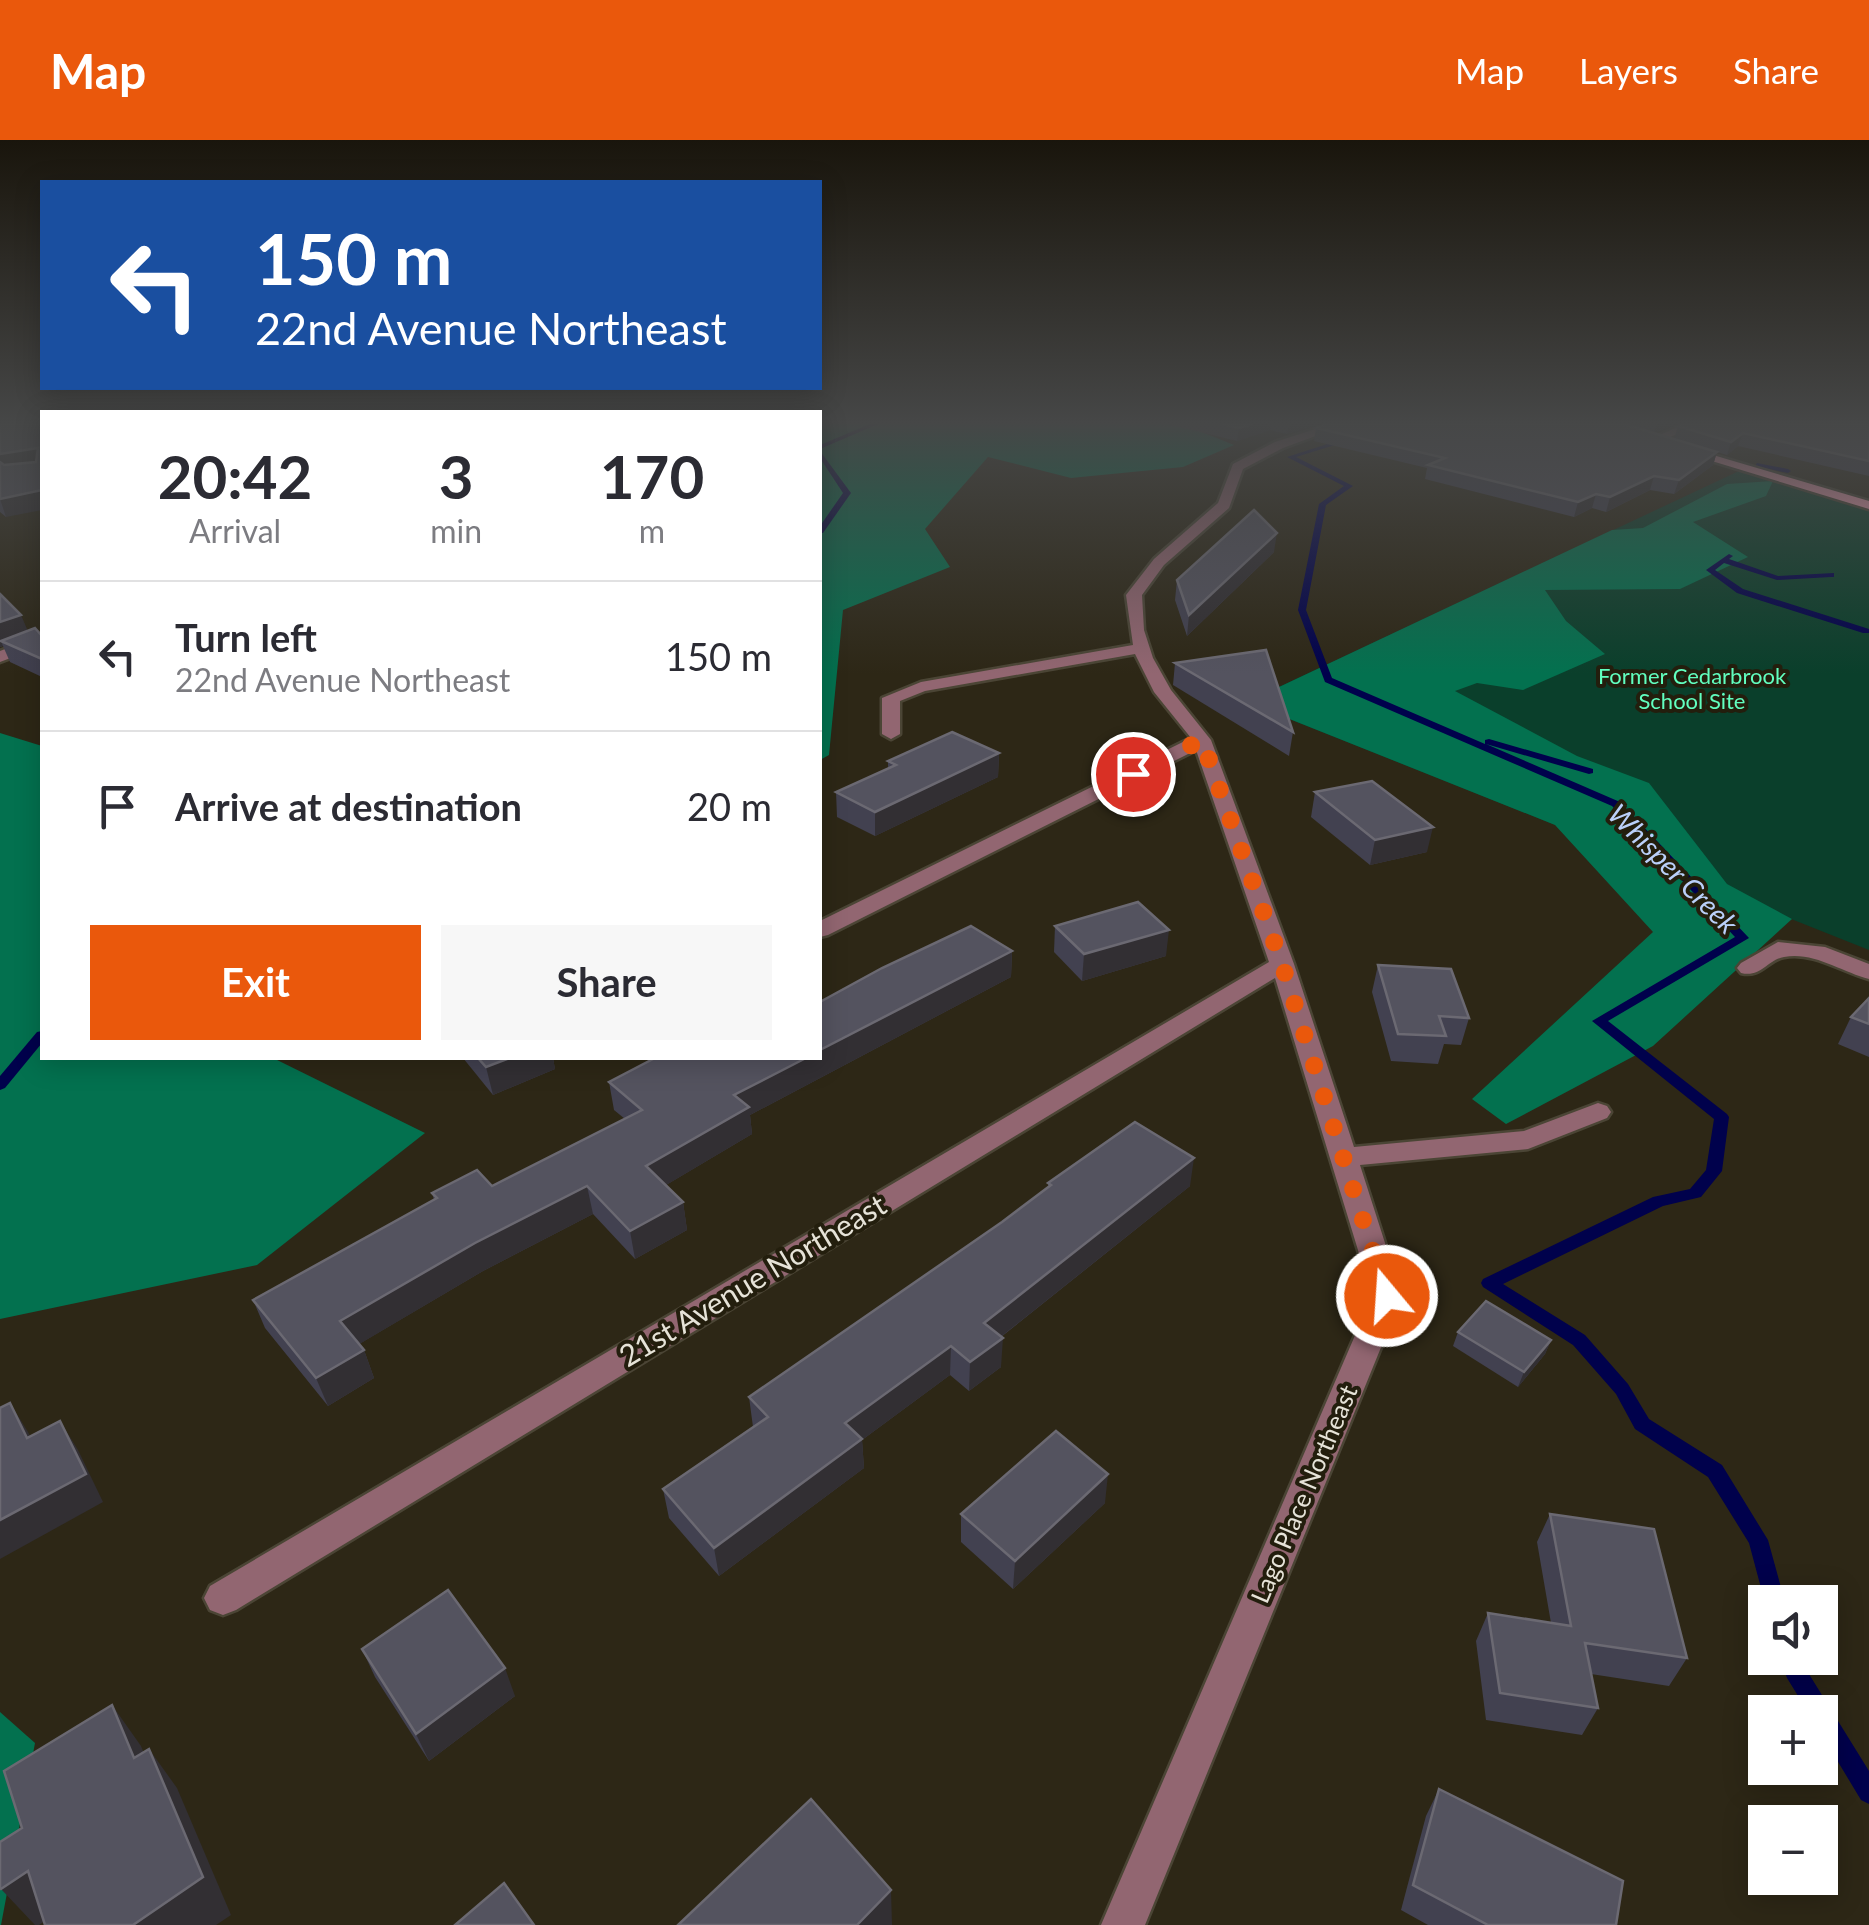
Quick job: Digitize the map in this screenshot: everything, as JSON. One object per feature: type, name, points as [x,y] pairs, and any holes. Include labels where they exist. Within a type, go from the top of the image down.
[{"type":"street","name":"Lago Place Northeast","points":[[1124,1925],[1387,1296],[1282,964],[1202,740],[1162,692],[1136,630],[1134,596],[1158,562],[1221,507]]},
{"type":"street","points":[[0,657],[40,641]]},
{"type":"street","points":[[891,734],[891,698],[921,687],[1142,648]]},
{"type":"street","points":[[822,929],[1202,740]]},
{"type":"street","points":[[1750,968],[1778,949],[1825,954],[1869,972]]},
{"type":"street","name":"21st Avenue Northeast","points":[[224,1598],[1282,964]]},
{"type":"street","points":[[1343,1157],[1528,1140],[1598,1112]]},
{"type":"green space","points":[[822,507],[944,507],[925,529],[950,567],[843,610],[829,755],[822,759]]},
{"type":"green space","name":"Former Cedarbrook School Site","points":[[1662,507],[1869,510],[1869,950],[1247,702]]},
{"type":"green space","points":[[1683,507],[1734,507],[1693,522],[1748,557],[1680,589],[1545,590],[1566,621],[1605,654],[1523,690],[1477,683],[1455,691],[1577,756],[1649,783],[1727,884],[1792,919],[1653,1046],[1506,1124],[1472,1099],[1653,932],[1555,825],[1247,702],[1612,530],[1643,528]]},
{"type":"green space","points":[[0,733],[40,745],[40,1060],[277,1060],[425,1133],[257,1265],[0,1319]]},
{"type":"green space","points":[[0,1712],[35,1743],[1,1925],[0,1925]]},
{"type":"building","points":[[1254,510],[1277,533],[1189,615],[1177,580]]},
{"type":"building","points":[[0,594],[21,615],[0,622]]},
{"type":"building","points":[[35,628],[40,634],[40,658],[1,641]]},
{"type":"building","points":[[1266,650],[1293,732],[1175,663]]},
{"type":"building","points":[[952,732],[999,753],[875,812],[836,792],[896,765],[888,761]]},
{"type":"building","points":[[1372,781],[1433,827],[1375,840],[1315,792]]},
{"type":"building","points":[[1138,902],[1169,930],[1084,954],[1055,926]]},
{"type":"building","points":[[971,926],[1012,951],[822,1049],[822,1001]]},
{"type":"building","points":[[1378,965],[1451,969],[1469,1018],[1439,1016],[1446,1036],[1398,1034]]},
{"type":"building","points":[[1869,998],[1869,1024],[1851,1017]]},
{"type":"building","points":[[480,1060],[505,1060],[486,1067]]},
{"type":"building","points":[[651,1060],[802,1060],[734,1095],[749,1107],[646,1166],[683,1202],[630,1231],[587,1186],[475,1243],[340,1321],[364,1350],[316,1378],[253,1300],[437,1198],[432,1193],[477,1170],[492,1186],[642,1110],[609,1082]]},
{"type":"building","points":[[1135,1122],[1194,1158],[984,1323],[1003,1338],[970,1362],[951,1346],[845,1423],[862,1439],[714,1548],[663,1489],[768,1417],[749,1397],[1002,1222],[1051,1185],[1048,1183]]},
{"type":"building","points":[[1486,1301],[1551,1340],[1524,1372],[1458,1332]]},
{"type":"building","points":[[10,1403],[27,1438],[60,1421],[86,1474],[0,1520],[0,1408]]},
{"type":"building","points":[[1056,1431],[1108,1474],[1015,1561],[961,1514]]},
{"type":"building","points":[[1550,1514],[1654,1529],[1687,1658],[1585,1643],[1598,1708],[1500,1693],[1488,1613],[1571,1626]]},
{"type":"building","points":[[448,1590],[505,1668],[416,1734],[362,1649]]},
{"type":"building","points":[[112,1705],[134,1758],[149,1749],[203,1877],[133,1925],[45,1925],[28,1871],[0,1888],[0,1842],[22,1828],[4,1771]]},
{"type":"building","points":[[1439,1789],[1623,1881],[1616,1925],[1488,1925],[1413,1885]]},
{"type":"building","points":[[811,1799],[891,1890],[857,1925],[678,1925]]},
{"type":"building","points":[[504,1883],[534,1925],[455,1925]]},
{"type":"waterway","points":[[822,528],[837,507]]},
{"type":"waterway","name":"Whisper Creek","points":[[1322,507],[1302,610],[1328,680],[1616,804],[1743,938],[1599,1021],[1722,1117],[1714,1171],[1695,1193],[1659,1201],[1489,1283],[1579,1340],[1622,1389],[1642,1424],[1715,1471],[1758,1540],[1770,1585]]},
{"type":"waterway","points":[[1723,560],[1729,556]]},
{"type":"waterway","points":[[1723,560],[1777,578],[1831,575]]},
{"type":"waterway","points":[[1723,560],[1710,570],[1740,591],[1866,631]]},
{"type":"waterway","points":[[1489,742],[1589,771]]},
{"type":"waterway","points":[[0,1085],[40,1037]]},
{"type":"waterway","name":"Whisper Creek","points":[[1797,1675],[1869,1792]]},
{"type":"route","points":[[1133,774],[1202,740],[1282,964],[1387,1296]]}]
